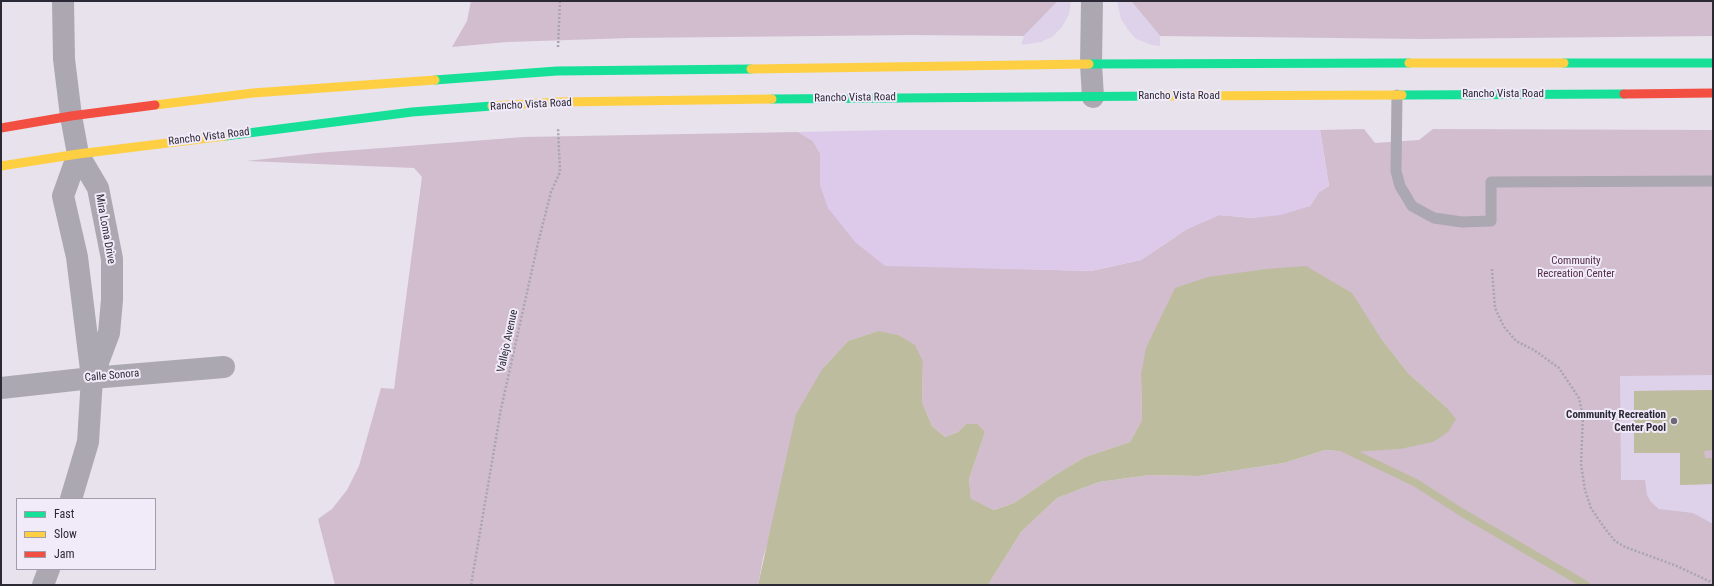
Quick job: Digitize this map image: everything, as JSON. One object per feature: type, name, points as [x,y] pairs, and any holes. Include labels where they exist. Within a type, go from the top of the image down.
[{"type":"main road","points":[[1,128],[71,116],[261,93],[557,71],[885,68],[1091,64],[1428,62],[1713,63]]},
{"type":"main road","name":"Rancho Vista Road","points":[[1,166],[78,154],[412,112],[558,102],[858,98],[1713,93]]},
{"type":"street","name":"Mira Loma Drive","points":[[63,1],[64,59],[71,116],[78,154],[98,188],[112,259],[112,300],[109,333],[92,378]]},
{"type":"street","points":[[1092,1],[1091,64],[1093,97]]},
{"type":"street","name":"Mira Loma Drive","points":[[71,498],[88,442],[92,378],[78,264],[63,196],[78,154]]},
{"type":"street","name":"Calle Sonora","points":[[1,388],[224,366]]},
{"type":"street","points":[[43,585],[49,570]]},
{"type":"lane","points":[[1397,95],[1396,171],[1400,186],[1412,206],[1434,218],[1462,222],[1491,221],[1491,182],[1713,181]]},
{"type":"path","points":[[559,14],[560,1]]},
{"type":"path","name":"Vallejo Avenue","points":[[471,585],[501,409],[538,243],[551,192],[560,172],[558,102]]},
{"type":"path","points":[[1492,269],[1495,308],[1504,327],[1516,341],[1534,350],[1559,368],[1579,398],[1583,416],[1581,464],[1584,490],[1591,508],[1603,526],[1615,541],[1625,547],[1677,566],[1713,583]]},
{"type":"green space","points":[[471,1],[1058,1],[1024,36],[912,35],[630,38],[507,42],[452,47],[467,21]]},
{"type":"green space","points":[[1131,1],[1713,1],[1713,36],[1423,39],[1160,36]]},
{"type":"green space","name":"Community Recreation Center","points":[[1364,129],[1375,143],[1419,140],[1433,129],[1713,130],[1713,585],[988,585],[1021,532],[1057,498],[1099,482],[1150,475],[1199,476],[1284,463],[1325,450],[1352,452],[1446,407],[1408,373],[1380,337],[1141,375],[1142,420],[1130,442],[1085,457],[1055,475],[1014,503],[994,510],[971,500],[969,479],[985,432],[966,424],[958,432],[945,437],[932,426],[922,402],[923,362],[878,331],[848,341],[823,368],[763,558],[758,585],[335,585],[318,519],[332,509],[347,490],[359,466],[381,388],[394,389],[422,177],[414,168],[247,161],[317,153],[524,137],[798,132],[813,141],[820,153],[820,185],[885,265],[1091,271],[1141,260],[1187,229],[1219,215],[1253,218],[1310,206],[1319,192],[1329,186],[1320,130]]},
{"type":"sand","points":[[889,130],[1320,130],[1329,186],[1319,192],[1310,206],[1281,215],[1253,218],[1219,215],[1187,229],[1141,260],[1091,271],[885,266],[855,242],[828,208],[820,185],[820,153],[813,141],[798,132]]},
{"type":"shaded area","points":[[1058,1],[1071,1],[1069,14],[1062,27],[1052,37],[1041,42],[1021,45],[1024,36]]},
{"type":"shaded area","points":[[1117,1],[1131,1],[1160,36],[1160,46],[1152,45],[1136,39],[1121,19]]},
{"type":"shaded area","points":[[1306,266],[1352,293],[1380,337],[1408,373],[1446,407],[1456,419],[1448,432],[1433,442],[1400,449],[1352,452],[1325,450],[1284,463],[1199,476],[1150,475],[1099,482],[1057,498],[1021,532],[988,585],[758,585],[796,414],[823,368],[848,341],[878,331],[898,335],[915,345],[923,362],[922,402],[932,426],[945,437],[958,432],[966,424],[977,424],[985,432],[969,479],[971,499],[994,510],[1014,503],[1055,475],[1085,457],[1130,442],[1142,420],[1141,375],[1146,348],[1175,288],[1208,277],[1266,269]]},
{"type":"shaded area","points":[[1713,375],[1713,390],[1634,391],[1680,453],[1680,485],[1712,484],[1713,476],[1713,524],[1693,513],[1659,509],[1651,502],[1647,495],[1645,480],[1621,480],[1620,376]]},
{"type":"shaded area","name":"Community Recreation Center Pool","points":[[1713,390],[1713,450],[1704,451],[1705,458],[1713,458],[1712,484],[1680,485],[1680,453],[1634,453],[1634,391]]},
{"type":"waterway","points":[[1343,448],[1416,483],[1461,512],[1586,585]]},
{"type":"traffic: fast","points":[[1089,64],[1409,63]]},
{"type":"traffic: fast","points":[[1564,63],[1713,63]]},
{"type":"traffic: fast","points":[[435,80],[557,71],[751,69]]},
{"type":"traffic: fast","points":[[1402,95],[1624,94]]},
{"type":"traffic: fast","points":[[772,99],[1159,96]]},
{"type":"traffic: fast","points":[[225,136],[412,112],[492,106]]},
{"type":"traffic: slow","points":[[1409,63],[1564,63]]},
{"type":"traffic: slow","points":[[751,69],[1089,64]]},
{"type":"traffic: slow","points":[[155,105],[253,93],[435,80]]},
{"type":"traffic: slow","points":[[1159,96],[1402,95]]},
{"type":"traffic: slow","points":[[492,106],[558,102],[772,99]]},
{"type":"traffic: slow","points":[[1,166],[78,154],[225,136]]},
{"type":"traffic: jam","points":[[1624,94],[1713,93]]},
{"type":"traffic: jam","points":[[1,128],[71,116],[155,105]]},
{"type":"place","name":"Community Recreation Center Pool","points":[[1674,421]]}]
